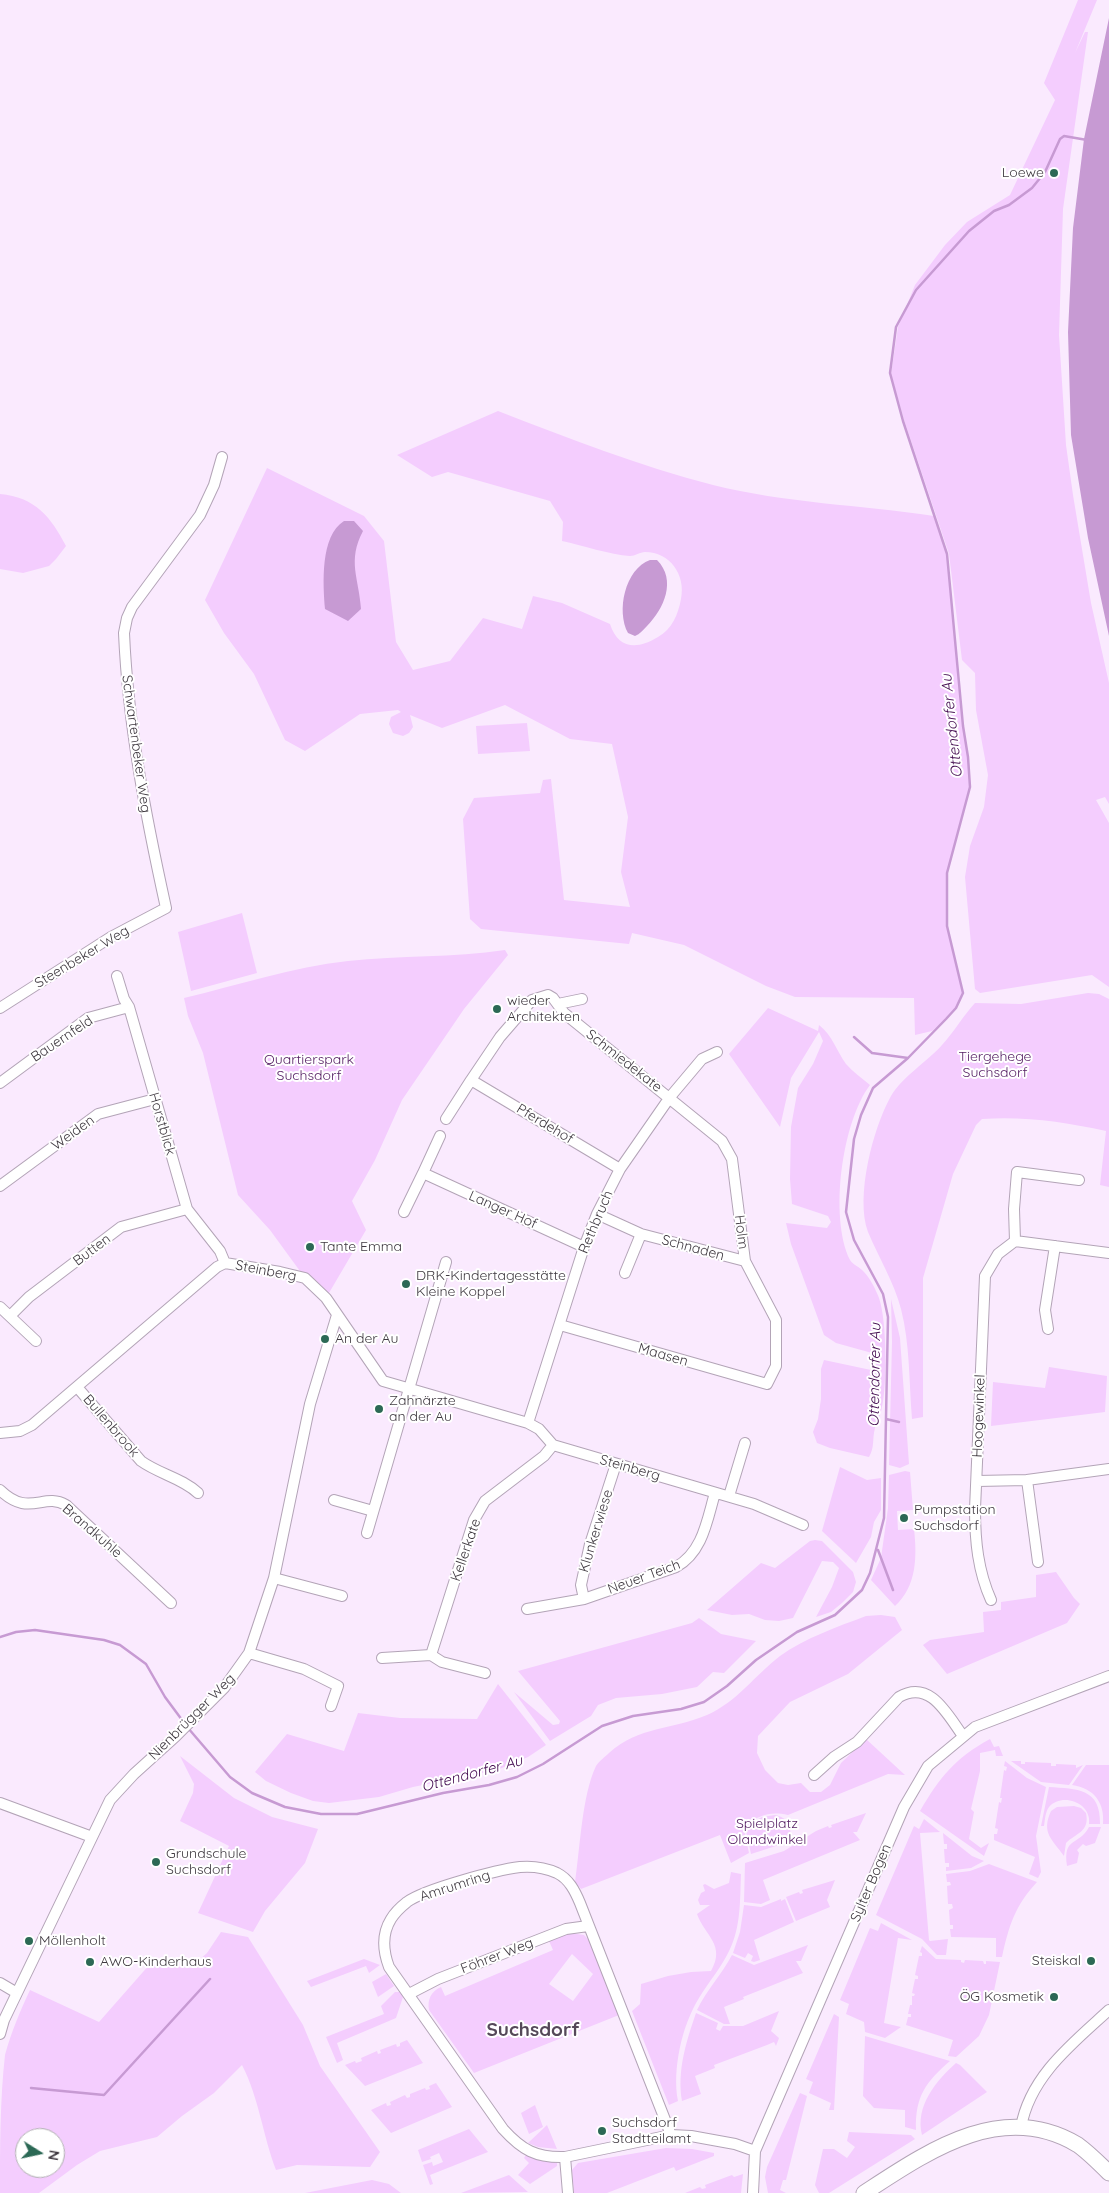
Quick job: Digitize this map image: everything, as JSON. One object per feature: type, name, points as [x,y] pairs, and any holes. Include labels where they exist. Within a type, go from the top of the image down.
[{"type":"street","name":"Schwartenbeker Weg","points":[[166,908],[153,852],[133,743],[124,633],[132,607],[146,586],[179,546],[200,515],[214,485],[222,457]]},
{"type":"street","name":"Steenbeker Weg","points":[[0,1008],[112,937],[166,908]]},
{"type":"street","name":"Horstblick","points":[[117,976],[124,999],[129,1007],[187,1209],[220,1251],[225,1263]]},
{"type":"street","points":[[446,1119],[500,1038],[532,1000],[548,995],[558,1004],[582,999]]},
{"type":"street","name":"Schmiedekate","points":[[558,1004],[564,1013],[670,1097]]},
{"type":"street","name":"Bauernfeld","points":[[0,1083],[88,1018],[129,1007]]},
{"type":"street","name":"Rethbruch","points":[[528,1422],[584,1246],[597,1214],[620,1169],[670,1097],[702,1059],[717,1052]]},
{"type":"street","name":"Pferdehof","points":[[471,1080],[620,1169]]},
{"type":"street","name":"Holm","points":[[670,1097],[722,1141],[732,1159],[745,1261],[776,1320],[776,1366],[767,1384]]},
{"type":"street","name":"Weiden","points":[[0,1186],[98,1114],[155,1099]]},
{"type":"street","points":[[404,1212],[440,1136]]},
{"type":"street","points":[[1079,1180],[1018,1172],[1014,1208],[1015,1241],[1109,1253]]},
{"type":"street","name":"Langer Hof","points":[[422,1173],[584,1246]]},
{"type":"street","name":"Butten","points":[[10,1316],[29,1297],[122,1227],[187,1209]]},
{"type":"street","name":"Schnaden","points":[[597,1214],[641,1234],[745,1261]]},
{"type":"street","points":[[625,1273],[641,1234]]},
{"type":"street","name":"Hoogewinkel","points":[[991,1600],[982,1582],[976,1540],[985,1276],[998,1254],[1015,1241]]},
{"type":"street","points":[[1048,1329],[1045,1310],[1055,1246]]},
{"type":"street","points":[[367,1533],[446,1262]]},
{"type":"street","name":"Steinberg","points":[[0,1433],[20,1432],[32,1425],[217,1267],[225,1263],[305,1278],[326,1298],[383,1381],[528,1422],[539,1429],[553,1445],[729,1496],[773,1511],[803,1525]]},
{"type":"street","points":[[0,1307],[36,1341]]},
{"type":"street","name":"Nienbrügger Weg","points":[[0,2034],[17,1993],[110,1800],[134,1774],[176,1736],[224,1688],[249,1653],[274,1578],[310,1404],[337,1315]]},
{"type":"street","name":"Maasen","points":[[560,1325],[767,1384]]},
{"type":"street","name":"Bullenbrook","points":[[77,1387],[149,1467],[188,1484],[198,1493]]},
{"type":"street","points":[[729,1496],[745,1443]]},
{"type":"street","name":"Kellerkate","points":[[431,1655],[474,1520],[485,1501],[544,1456],[553,1445]]},
{"type":"street","name":"Klunkerwiese","points":[[584,1599],[581,1585],[590,1544],[616,1464]]},
{"type":"street","points":[[977,1481],[1028,1480],[1109,1469]]},
{"type":"street","points":[[1028,1480],[1038,1562]]},
{"type":"street","name":"Brandkuhle","points":[[0,1490],[7,1497],[24,1504],[56,1501],[66,1505],[171,1603]]},
{"type":"street","name":"Neuer Teich","points":[[527,1609],[584,1599],[676,1568],[686,1562],[700,1543],[715,1492]]},
{"type":"street","points":[[334,1500],[373,1511]]},
{"type":"street","points":[[274,1578],[342,1596]]},
{"type":"street","points":[[249,1653],[304,1669],[338,1686],[331,1706]]},
{"type":"street","points":[[382,1658],[431,1655],[442,1662],[485,1673]]},
{"type":"street","name":"Sylter Bogen","points":[[754,2193],[755,2151],[904,1807],[928,1766],[975,1727],[1109,1676]]},
{"type":"street","points":[[814,1775],[834,1757],[857,1742],[899,1697],[907,1693],[919,1691],[934,1698],[963,1736]]},
{"type":"street","points":[[0,1803],[92,1837]]},
{"type":"street","name":"Amrumring","points":[[671,2135],[572,1886],[559,1874],[542,1868],[520,1867],[503,1871],[434,1890],[407,1902],[391,1919],[383,1950],[389,1967],[503,2130],[519,2147],[536,2154],[555,2158],[671,2135],[691,2136],[735,2144],[755,2151]]},
{"type":"street","name":"Föhrer Weg","points":[[409,1994],[438,1979],[566,1929],[588,1926]]},
{"type":"street","points":[[0,1984],[17,1993]]},
{"type":"street","points":[[1021,2127],[1026,2106],[1052,2064],[1061,2053],[1109,2010]]},
{"type":"street","points":[[864,2193],[924,2154],[979,2132],[999,2128],[1021,2127],[1065,2138],[1090,2154],[1109,2173]]},
{"type":"street","points":[[565,2157],[568,2193]]},
{"type":"green space","points":[[1078,0],[1097,0],[1075,53],[1085,32],[1088,32],[1063,209],[1059,335],[1066,445],[1073,495],[1091,603],[1109,683],[1109,804],[1105,797],[1096,800],[1109,823],[1109,987],[1092,975],[980,993],[975,989],[965,877],[970,846],[984,807],[988,775],[976,710],[975,673],[962,660],[949,554],[904,420],[891,374],[898,327],[915,285],[945,245],[967,222],[1010,195],[1055,100],[1044,83]]},
{"type":"green space","points":[[498,411],[631,460],[713,485],[795,500],[934,516],[947,554],[970,787],[947,873],[947,926],[963,993],[956,1008],[932,1031],[915,1035],[914,998],[795,997],[766,986],[684,945],[632,933],[629,944],[481,929],[470,919],[463,819],[474,798],[540,793],[543,780],[551,779],[564,900],[630,907],[621,872],[628,817],[612,744],[570,739],[505,705],[442,728],[410,715],[413,727],[409,733],[403,736],[393,733],[389,724],[391,717],[401,712],[398,710],[360,714],[305,751],[285,740],[254,674],[224,633],[205,600],[267,468],[364,516],[384,541],[396,642],[413,670],[450,661],[483,618],[522,629],[533,596],[562,603],[610,624],[618,638],[623,643],[629,645],[643,644],[650,641],[663,634],[671,626],[680,605],[681,582],[674,566],[662,556],[645,552],[632,556],[622,555],[562,541],[563,522],[550,501],[448,472],[432,477],[397,455]]},
{"type":"green space","points":[[0,494],[23,499],[32,504],[54,526],[66,546],[49,566],[23,573],[0,569]]},
{"type":"green space","points":[[527,723],[530,751],[478,754],[476,726]]},
{"type":"green space","points":[[242,913],[257,973],[191,991],[178,932]]},
{"type":"green space","name":"Quartierspark Suchsdorf","points":[[505,950],[508,955],[464,1009],[402,1100],[375,1160],[352,1201],[366,1230],[326,1298],[305,1278],[270,1230],[238,1195],[203,1053],[188,1016],[184,998],[286,972],[327,964],[368,959],[485,953]]},
{"type":"green space","name":"Tiergehege Suchsdorf","points":[[1088,993],[1099,994],[1109,999],[1109,1187],[1100,1185],[1106,1131],[1060,1122],[1013,1118],[982,1119],[976,1125],[953,1174],[923,1278],[923,1417],[912,1419],[908,1349],[901,1309],[868,1232],[865,1217],[865,1182],[868,1163],[872,1144],[884,1110],[896,1089],[942,1045],[975,1003],[1021,1004]]},
{"type":"green space","points":[[768,1008],[818,1031],[819,1025],[831,1038],[846,1064],[870,1085],[860,1101],[852,1122],[846,1145],[840,1195],[840,1220],[850,1260],[862,1270],[873,1284],[882,1308],[884,1322],[886,1356],[883,1405],[875,1426],[872,1450],[869,1457],[817,1443],[813,1432],[818,1419],[821,1399],[821,1369],[824,1360],[871,1370],[876,1365],[877,1358],[872,1353],[836,1343],[824,1335],[791,1244],[786,1223],[827,1228],[831,1222],[828,1216],[792,1204],[790,1179],[791,1127],[798,1088],[813,1064],[823,1041],[819,1032],[791,1078],[780,1127],[729,1054]]},
{"type":"green space","points":[[891,1299],[900,1338],[909,1464],[900,1468],[889,1465],[892,1342]]},
{"type":"green space","points":[[1049,1367],[1107,1376],[1105,1412],[991,1426],[993,1382],[1045,1388]]},
{"type":"green space","points":[[840,1467],[867,1480],[881,1478],[881,1510],[874,1522],[871,1537],[856,1563],[822,1531]]},
{"type":"green space","points":[[905,1471],[910,1472],[913,1510],[897,1511],[898,1530],[914,1529],[915,1560],[908,1589],[895,1606],[871,1580],[881,1558],[888,1508],[889,1475]]},
{"type":"green space","points":[[810,1541],[822,1541],[853,1572],[856,1582],[853,1592],[831,1612],[816,1617],[832,1587],[839,1568],[833,1562],[822,1561],[793,1618],[779,1621],[765,1620],[749,1614],[732,1615],[707,1610],[761,1563],[775,1568]]},
{"type":"green space","points":[[1056,1572],[1080,1604],[1067,1623],[947,1674],[923,1645],[930,1640],[984,1632],[983,1612],[1001,1610],[1001,1602],[1036,1597],[1036,1575]]},
{"type":"green space","points":[[881,1615],[895,1617],[902,1630],[848,1674],[790,1702],[758,1736],[757,1753],[765,1770],[778,1783],[788,1785],[801,1783],[810,1792],[821,1792],[830,1785],[841,1763],[866,1739],[905,1775],[888,1774],[788,1815],[770,1814],[743,1825],[749,1853],[731,1863],[720,1835],[581,1889],[575,1882],[582,1822],[591,1778],[600,1761],[620,1744],[632,1738],[694,1720],[718,1710],[737,1696],[780,1656],[822,1633],[866,1616]]},
{"type":"green space","points":[[699,1618],[721,1634],[756,1641],[724,1673],[713,1672],[697,1687],[662,1694],[616,1698],[598,1705],[591,1716],[550,1741],[514,1692],[553,1725],[559,1724],[560,1721],[518,1671],[692,1623]]},
{"type":"green space","points":[[498,1684],[546,1745],[528,1757],[497,1770],[413,1787],[379,1797],[329,1803],[313,1801],[291,1793],[266,1781],[255,1772],[287,1734],[344,1751],[358,1713],[400,1718],[477,1719]]},
{"type":"green space","points":[[990,1739],[994,1747],[999,1746],[1003,1756],[996,1756],[995,1750],[980,1753],[980,1771],[971,1809],[974,1812],[969,1839],[981,1848],[989,1843],[984,1856],[920,1811],[934,1788],[949,1769],[967,1753]]},
{"type":"green space","points":[[180,1756],[234,1798],[272,1817],[318,1829],[305,1863],[265,1911],[253,1932],[198,1913],[229,1846],[180,1821],[193,1793],[194,1784]]},
{"type":"green space","points":[[1005,1761],[1027,1778],[1046,1787],[1036,1836],[1041,1872],[1038,1878],[1029,1874],[1035,1857],[994,1840],[994,1834],[997,1834],[998,1829],[995,1828],[999,1802],[1001,1803],[1002,1798],[1000,1798],[1004,1770],[1006,1771],[1007,1767],[1004,1766]]},
{"type":"green space","points":[[1011,1761],[1021,1761],[1021,1764],[1025,1764],[1025,1762],[1051,1763],[1051,1766],[1056,1766],[1056,1764],[1076,1765],[1076,1768],[1083,1765],[1069,1785],[1041,1782]]},
{"type":"green space","points":[[1086,1765],[1109,1765],[1109,1824],[1103,1824],[1100,1803],[1092,1793],[1072,1785]]},
{"type":"green space","points":[[1049,1787],[1078,1790],[1092,1797],[1099,1812],[1100,1824],[1089,1824],[1089,1817],[1081,1805],[1068,1800],[1061,1800],[1049,1807],[1044,1826],[1041,1826]]},
{"type":"green space","points":[[1074,1806],[1081,1808],[1086,1813],[1086,1824],[1081,1831],[1066,1843],[1064,1856],[1049,1835],[1048,1819],[1051,1811],[1057,1807]]},
{"type":"green space","points":[[866,1813],[857,1832],[853,1832],[860,1840],[763,1880],[770,1900],[761,1904],[744,1902],[745,1863],[784,1851],[816,1831],[828,1826],[829,1828],[832,1827],[831,1825]]},
{"type":"green space","name":"Spielplatz Olandwinkel","points":[[775,1815],[788,1822],[791,1837],[779,1845],[751,1854],[745,1826],[762,1817]]},
{"type":"green space","points":[[924,1819],[940,1832],[920,1833],[929,1940],[948,1939],[946,1955],[937,1955],[922,1939],[876,1915],[914,1826],[919,1829]]},
{"type":"green space","points":[[1089,1827],[1101,1827],[1095,1843],[1086,1846],[1083,1844],[1077,1850],[1079,1853],[1077,1863],[1067,1866],[1066,1857],[1069,1846],[1085,1833]]},
{"type":"green space","points":[[943,1833],[972,1856],[984,1861],[971,1868],[946,1871],[949,1863],[945,1863],[944,1849],[947,1849],[947,1844],[944,1844]]},
{"type":"green space","points":[[989,1864],[1037,1882],[1023,1899],[1014,1916],[1002,1957],[996,1957],[996,1938],[951,1937],[950,1929],[953,1929],[953,1925],[950,1925],[949,1910],[953,1908],[952,1904],[948,1904],[947,1886],[951,1885],[950,1882],[947,1882],[946,1874],[970,1871]]},
{"type":"green space","points":[[731,1872],[741,1874],[739,1912],[734,1940],[727,1956],[699,1998],[688,2021],[683,2034],[676,2076],[678,2101],[669,2105],[632,2011],[640,2004],[641,1984],[668,1976],[711,1971],[715,1962],[715,1947],[697,1914],[710,1905],[700,1905],[698,1900],[701,1893],[705,1891],[703,1885],[705,1884],[714,1889],[729,1883]]},
{"type":"green space","points":[[835,1880],[827,1900],[830,1907],[796,1921],[786,1897],[799,1892],[800,1894],[803,1893],[802,1890]]},
{"type":"green space","points":[[781,1899],[781,1901],[785,1899],[794,1922],[754,1940],[760,1960],[751,1961],[753,1956],[748,1953],[745,1958],[733,1953],[740,1932],[744,1905],[761,1907]]},
{"type":"green space","points":[[881,1923],[912,1940],[898,1938],[884,2023],[901,2027],[885,2038],[865,2032],[864,2022],[846,2014],[849,2004],[840,2000],[870,1928],[878,1931]]},
{"type":"green space","points":[[221,1932],[248,1937],[303,2025],[320,2066],[380,2152],[370,2167],[297,2165],[276,2170],[253,2091],[242,2065],[214,2093],[157,2137],[100,2151],[65,2174],[65,2128],[15,2128],[15,2178],[59,2178],[39,2193],[0,2193],[1,2106],[5,2055],[16,2022],[30,1990],[99,2022],[150,1964],[190,1968],[207,1953]]},
{"type":"green space","points":[[570,1933],[584,1935],[592,1943],[619,2015],[474,2073],[429,2010],[431,1996],[441,1987],[445,1996],[553,1950],[549,1941]],"holes":[[[572,1954],[593,1974],[573,2001],[549,1984]]]},
{"type":"green space","points":[[808,1945],[801,1961],[796,1961],[803,1973],[743,1997],[744,1999],[724,2007],[730,2024],[724,2024],[697,2010],[732,1955],[754,1965]]},
{"type":"green space","points":[[922,1946],[936,1959],[961,1960],[964,1963],[965,1960],[983,1961],[984,1964],[986,1964],[986,1961],[1000,1962],[989,2015],[979,2036],[956,2057],[948,2056],[953,2040],[906,2025],[908,2017],[911,2017],[911,2014],[908,2014],[910,2005],[912,2005],[912,1996],[915,1994],[912,1993],[915,1979],[918,1979],[918,1976],[915,1975],[919,1956],[922,1956],[920,1952]]},
{"type":"green space","points":[[364,1959],[380,1965],[369,1973],[366,1966],[311,1987],[307,1981]]},
{"type":"green space","points":[[386,1974],[394,1986],[378,1997],[372,1982]]},
{"type":"green space","points":[[395,1992],[401,1992],[403,1997],[396,2018],[337,2043],[343,2060],[337,2063],[326,2037],[384,2014],[381,2006]]},
{"type":"green space","points":[[779,2011],[771,2031],[779,2038],[776,2046],[774,2042],[714,2065],[715,2068],[695,2076],[701,2094],[682,2101],[682,2068],[686,2046],[696,2013],[718,2023],[716,2029],[720,2031],[723,2026],[743,2026]]},
{"type":"green space","points":[[834,2014],[839,2017],[834,2110],[829,2110],[831,2103],[809,2093],[813,2082],[806,2079]]},
{"type":"green space","points":[[865,2036],[950,2061],[928,2083],[920,2099],[916,2118],[916,2130],[905,2127],[905,2110],[874,2108],[863,2096]]},
{"type":"green space","points":[[407,2040],[423,2063],[365,2086],[345,2065],[355,2061],[356,2063],[362,2061],[361,2058],[377,2051],[378,2054],[381,2053],[380,2050],[396,2044],[397,2047],[400,2046],[400,2043]]},
{"type":"green space","points":[[956,2063],[987,2092],[922,2135],[921,2124],[924,2104],[941,2078]]},
{"type":"green space","points":[[436,2083],[452,2107],[391,2133],[371,2110],[386,2103],[387,2106],[391,2105],[390,2102],[405,2095],[407,2098],[410,2097],[410,2094],[425,2088],[426,2090],[430,2089],[429,2086]]},
{"type":"green space","points":[[800,2093],[807,2096],[786,2180],[783,2180],[780,2190],[786,2193],[768,2193],[765,2177],[767,2167]]},
{"type":"green space","points":[[535,2105],[543,2127],[529,2134],[521,2113]]},
{"type":"green space","points":[[547,2125],[557,2149],[538,2147],[528,2143]]},
{"type":"green space","points":[[469,2129],[488,2152],[430,2175],[433,2184],[430,2185],[423,2165],[432,2162],[433,2166],[443,2162],[439,2153],[430,2157],[431,2159],[422,2162],[418,2150]]},
{"type":"green space","points":[[849,2132],[911,2135],[915,2139],[829,2193],[819,2193],[815,2185],[823,2149],[834,2149],[847,2158],[855,2147],[847,2141]]},
{"type":"green space","points":[[666,2148],[692,2149],[714,2153],[714,2156],[676,2171],[674,2167],[607,2193],[574,2193],[572,2170],[578,2163]]},
{"type":"green space","points":[[526,2155],[557,2163],[557,2166],[530,2184],[518,2175],[529,2163],[524,2158]]},
{"type":"green space","points":[[743,2174],[741,2193],[685,2193],[700,2187],[702,2189],[706,2188],[705,2185],[732,2175],[734,2177]]},
{"type":"green space","points":[[509,2175],[528,2192],[461,2193]]},
{"type":"green space","points":[[372,2180],[389,2184],[401,2193],[305,2193]]},
{"type":"shaded area","points":[[1109,18],[1109,636],[1088,538],[1071,435],[1068,332],[1073,228],[1084,139]]},
{"type":"shaded area","points":[[344,521],[354,521],[363,531],[358,542],[355,561],[361,609],[348,621],[325,609],[324,587],[327,549],[336,528]]},
{"type":"shaded area","points":[[650,560],[657,560],[663,568],[666,576],[666,594],[659,611],[641,632],[635,636],[628,633],[624,624],[623,603],[625,592],[634,572]]},
{"type":"waterway","name":"Ottendorfer Au","points":[[188,1728],[230,1777],[252,1793],[285,1807],[321,1814],[357,1814],[517,1777],[543,1764],[602,1726],[633,1716],[681,1709],[704,1702],[727,1686],[756,1660],[797,1632],[835,1615],[862,1590],[870,1573],[884,1518],[888,1317],[883,1294],[854,1240],[846,1212],[854,1139],[861,1115],[873,1088],[908,1058],[946,1019],[956,1008],[963,993],[947,926],[947,873],[970,787],[947,554],[903,421],[890,373],[896,327],[916,290],[969,231],[994,211],[1009,205],[1032,188],[1045,172],[1060,139],[1064,136],[1087,140]]},
{"type":"waterway","points":[[854,1037],[872,1053],[908,1058]]},
{"type":"waterway","points":[[886,1419],[899,1422]]},
{"type":"waterway","points":[[878,1550],[893,1590]]},
{"type":"waterway","name":"Ottendorfer Au","points":[[0,1637],[16,1632],[35,1630],[104,1640],[120,1645],[146,1664],[165,1697],[185,1724]]},
{"type":"waterway","points":[[31,2088],[104,2095],[210,1979]]},
{"type":"place","name":"Loewe","points":[[1054,173]]},
{"type":"place","name":"wieder Architekten","points":[[497,1009]]},
{"type":"place","name":"Tante Emma","points":[[310,1247]]},
{"type":"place","name":"DRK-Kindertagesstätte Kleine Koppel","points":[[406,1284]]},
{"type":"place","name":"An der Au","points":[[325,1339]]},
{"type":"place","name":"Zahnärzte an der Au","points":[[379,1409]]},
{"type":"place","name":"Pumpstation Suchsdorf","points":[[904,1518]]},
{"type":"place","name":"Grundschule Suchsdorf","points":[[156,1862]]},
{"type":"place","name":"Möllenholt","points":[[29,1941]]},
{"type":"place","name":"Steiskal","points":[[1091,1961]]},
{"type":"place","name":"AWO-Kinderhaus","points":[[90,1962]]},
{"type":"place","name":"ÖG Kosmetik","points":[[1054,1997]]},
{"type":"place","name":"Suchsdorf Stadtteilamt","points":[[602,2131]]},
{"type":"district","name":"Suchsdorf","points":[[533,2030]]}]
